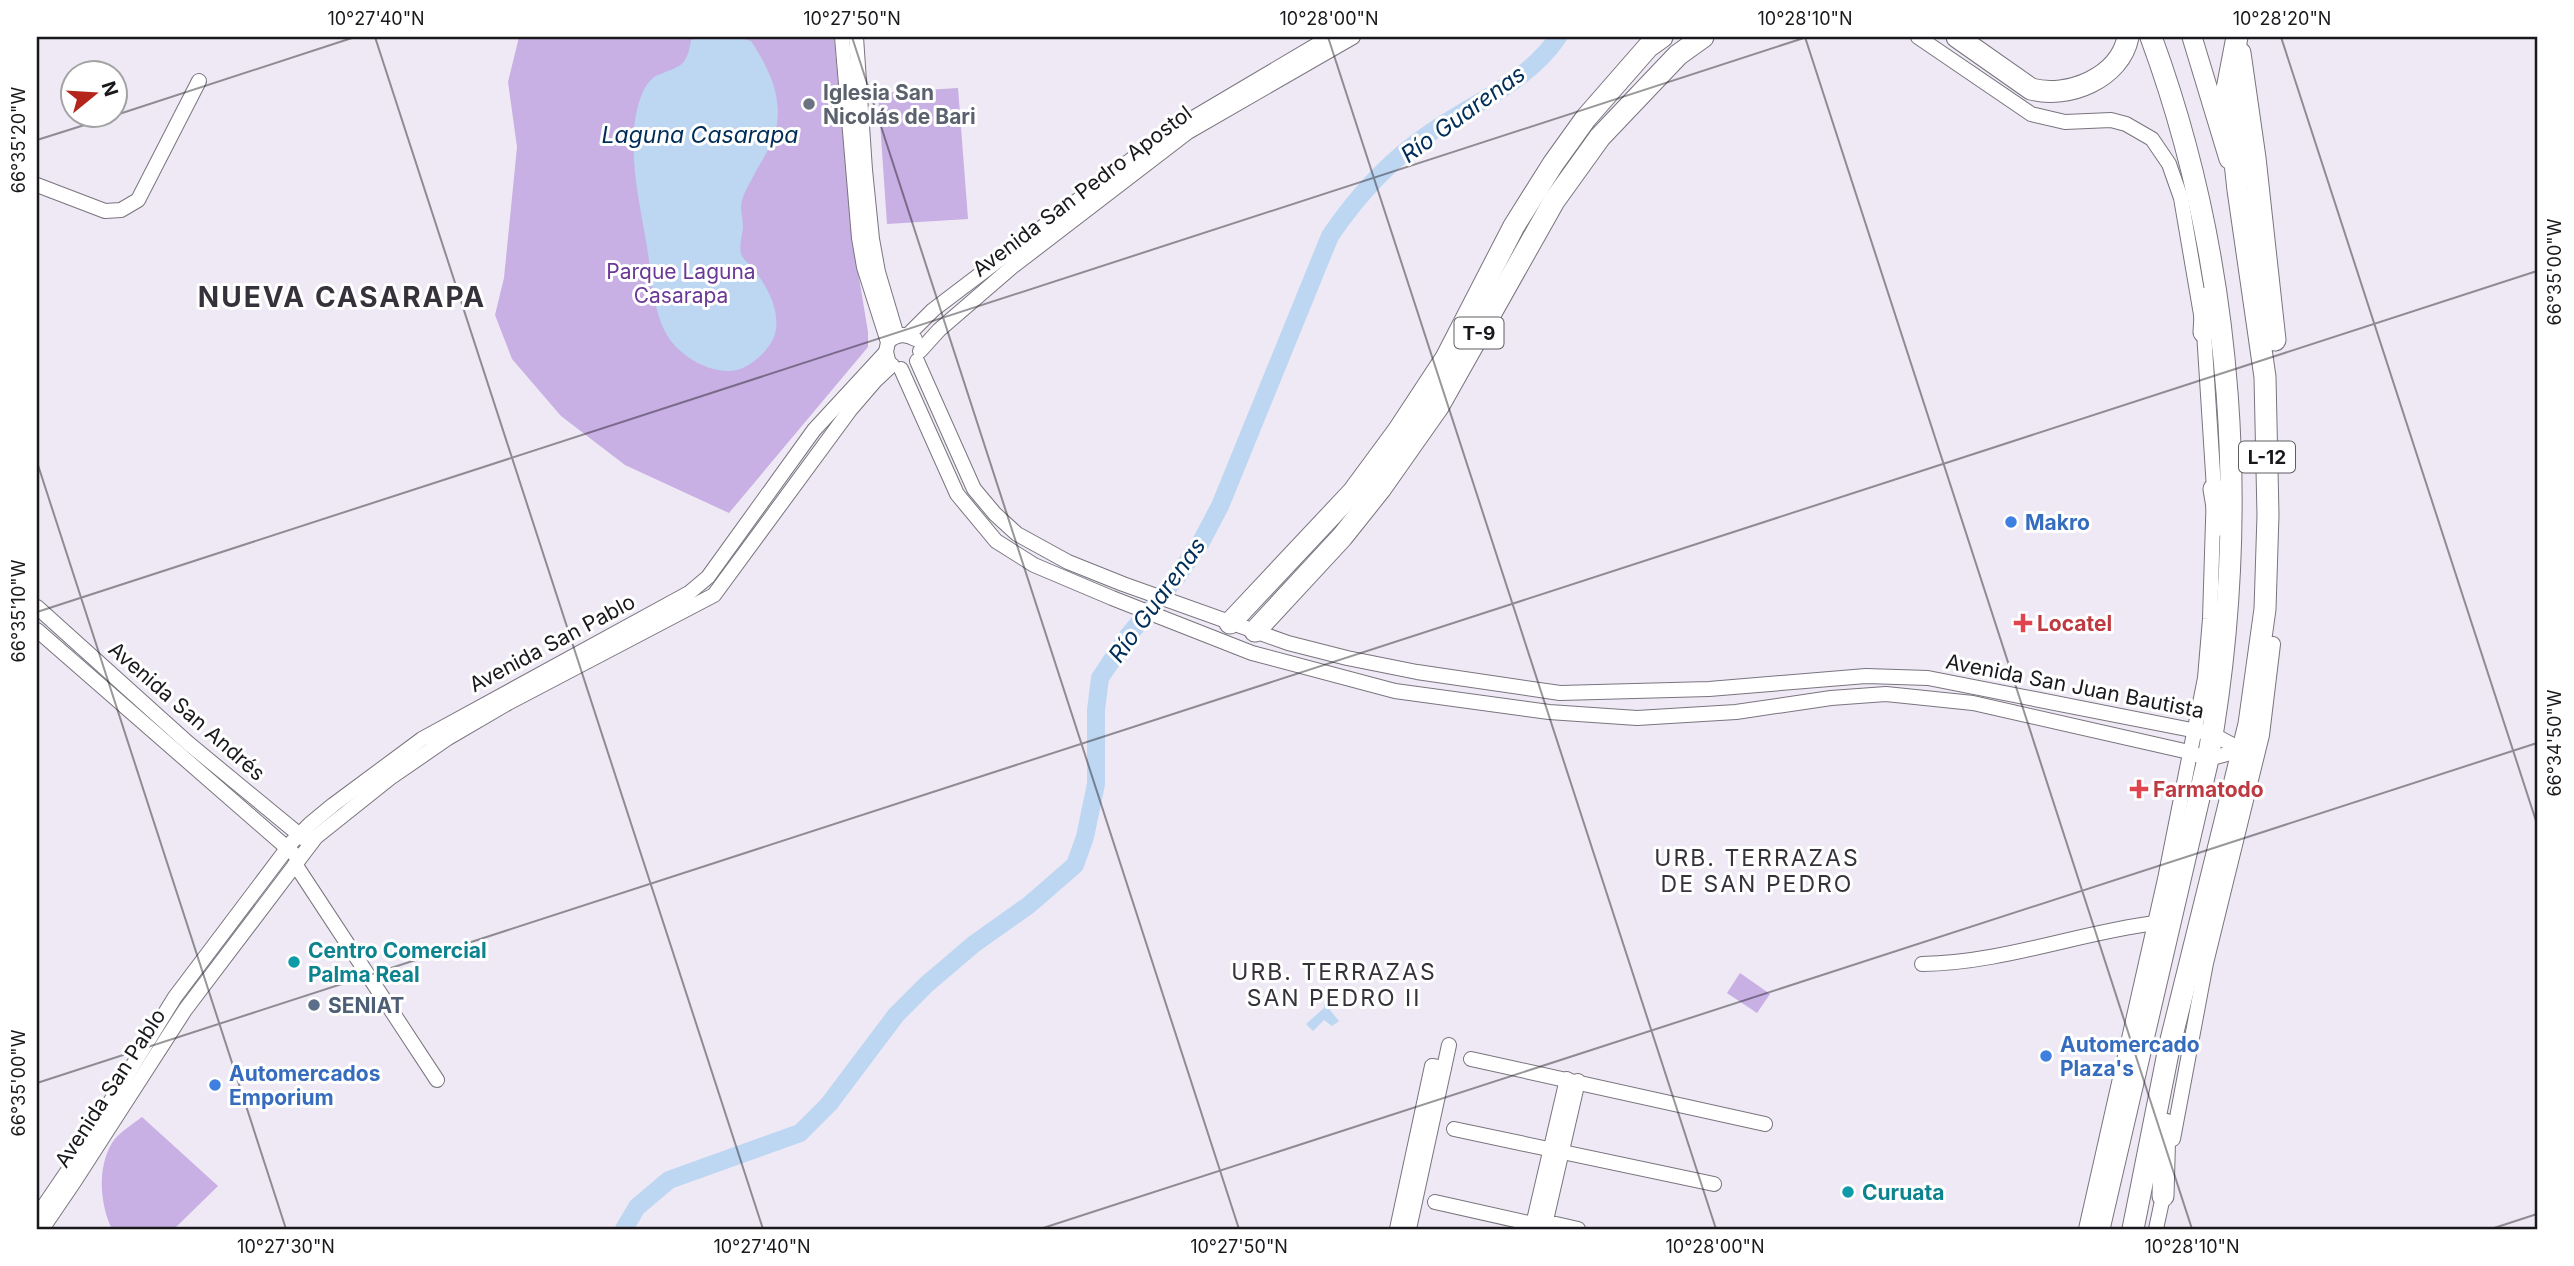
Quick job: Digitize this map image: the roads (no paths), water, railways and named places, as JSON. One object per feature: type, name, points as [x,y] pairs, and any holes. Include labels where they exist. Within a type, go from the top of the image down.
[{"type":"highway","name":"T-9","points":[[1230,623],[1353,492],[1398,431],[1446,358],[1514,226],[1553,164],[1586,118],[1648,47],[1662,37]]},
{"type":"highway","name":"T-9","points":[[1255,631],[1342,537],[1431,418],[1554,201],[1600,137],[1678,55],[1703,37]]},
{"type":"highway","points":[[1957,37],[2031,89],[2042,92],[2066,91],[2091,83],[2118,58],[2126,48],[2128,37]]},
{"type":"highway","name":"L-12","points":[[2099,1229],[2199,755],[2204,733],[2219,698],[2228,587],[2231,478],[2216,291],[2204,223],[2188,158],[2151,37]]},
{"type":"highway","points":[[2237,37],[2227,89],[2238,190]]},
{"type":"highway","points":[[2237,37],[2255,158],[2278,383],[2281,455],[2278,609],[2273,644],[2249,724]]},
{"type":"highway","name":"L-12","points":[[2133,1229],[2169,1048],[2249,724],[2265,609],[2268,502],[2265,377],[2238,190]]},
{"type":"highway","points":[[2204,223],[2204,332]]},
{"type":"highway","points":[[2214,489],[2228,587]]},
{"type":"highway","points":[[2163,1196],[2169,1048]]},
{"type":"main road","name":"L-12","points":[[2192,37],[2238,190]]},
{"type":"street","name":"Avenida San Juan Bautista","points":[[842,37],[859,238],[864,267],[895,350],[957,494],[996,541],[1013,553],[1112,598],[1233,645],[1330,675],[1395,691],[1549,712],[1637,718],[1736,712],[1831,698],[1886,694],[1973,703],[2199,755],[2242,750]]},
{"type":"street","name":"Avenida San Juan Bautista","points":[[856,37],[872,239],[895,350]]},
{"type":"street","name":"Avenida San Pedro Apostol","points":[[895,350],[933,310],[1161,136],[1330,37]]},
{"type":"street","name":"Avenida San Pedro Apostol","points":[[918,356],[939,330],[1012,267],[1177,140],[1353,37]]},
{"type":"street","points":[[1918,37],[2031,114],[2049,120],[2079,123],[2111,120],[2133,127],[2152,139],[2169,164],[2181,198],[2204,332]]},
{"type":"street","points":[[37,185],[106,211],[121,210],[138,200],[199,80]]},
{"type":"street","name":"L-12","points":[[2204,332],[2214,489],[2204,733]]},
{"type":"street","name":"Avenida San Juan Bautista","points":[[895,350],[916,341],[918,356],[974,489],[1017,534],[1068,562],[1288,643],[1417,672],[1560,693],[1709,689],[1866,676],[1928,678],[1980,686],[2204,733],[2242,750]]},
{"type":"street","points":[[895,350],[910,367],[918,356]]},
{"type":"street","name":"Avenida San Pablo","points":[[540,680],[689,593],[708,577],[814,430],[895,350]]},
{"type":"street","name":"Avenida San Pablo","points":[[42,1229],[175,997],[208,965],[297,861],[305,839],[333,805],[414,754],[467,713],[715,595],[895,350]]},
{"type":"street","points":[[689,593],[700,604]]},
{"type":"street","name":"Avenida San Andrés","points":[[37,607],[188,743],[305,839]]},
{"type":"street","points":[[1230,623],[1233,645]]},
{"type":"street","name":"Avenida San Andrés","points":[[37,630],[288,848],[437,1080]]},
{"type":"street","name":"T-9","points":[[1233,645],[1255,631]]},
{"type":"street","points":[[2156,1229],[2206,963],[2262,736],[2273,644]]},
{"type":"street","name":"L-12","points":[[2086,1229],[2155,923],[2199,755]]},
{"type":"street","name":"Avenida San Pablo","points":[[220,950],[288,848],[305,839]]},
{"type":"street","points":[[1922,964],[1949,963],[2023,951],[2121,928],[2155,923]]},
{"type":"street","points":[[1409,1229],[1438,1067],[1448,1045]]},
{"type":"street","points":[[1471,1059],[1765,1124]]},
{"type":"street","points":[[1539,1227],[1573,1080]]},
{"type":"street","points":[[1397,1229],[1435,1085]]},
{"type":"street","points":[[1454,1129],[1714,1184]]},
{"type":"street","name":"Avenida San Pablo","points":[[37,1216],[72,1176]]},
{"type":"street","points":[[1434,1202],[1539,1227],[1556,1224],[1578,1229]]},
{"type":"water","name":"Laguna Casarapa","points":[[702,37],[737,37],[751,41],[765,64],[777,101],[777,127],[773,140],[741,203],[743,228],[740,248],[741,254],[770,295],[776,329],[769,347],[760,357],[733,371],[711,368],[690,358],[673,343],[662,325],[655,303],[635,175],[635,124],[643,91],[652,79],[685,61],[691,40]]},
{"type":"water","points":[[1324,1004],[1328,1004],[1339,1021],[1332,1026],[1324,1020],[1313,1031],[1306,1024],[1324,1008]]},
{"type":"waterway","name":"Río Guarenas","points":[[624,1229],[637,1207],[669,1180],[800,1133],[829,1104],[896,1015],[927,984],[974,944],[1029,905],[1075,865],[1085,837],[1096,784],[1096,710],[1100,678],[1128,636],[1176,578],[1201,542],[1220,506],[1330,236],[1363,193],[1401,155],[1430,133],[1516,79],[1546,53],[1558,37]]},
{"type":"place","name":"Iglesia San Nicolás de Bari","points":[[809,104]]},
{"type":"place","name":"Makro","points":[[2011,522]]},
{"type":"place","name":"Locatel","points":[[2023,623]]},
{"type":"place","name":"Farmatodo","points":[[2139,789]]},
{"type":"place","name":"Centro Comercial Palma Real","points":[[294,962]]},
{"type":"place","name":"SENIAT","points":[[314,1005]]},
{"type":"place","name":"Automercado Plaza's","points":[[2046,1056]]},
{"type":"place","name":"Automercados Emporium","points":[[215,1085]]},
{"type":"place","name":"Curuata","points":[[1848,1192]]},
{"type":"district","name":"NUEVA CASARAPA","points":[[342,297]]},
{"type":"district","name":"URB. TERRAZAS DE SAN PEDRO","points":[[1757,871]]},
{"type":"district","name":"URB. TERRAZAS SAN PEDRO II","points":[[1334,985]]},
{"type":"park label","name":"Parque Laguna Casarapa","points":[[681,283]]}]
